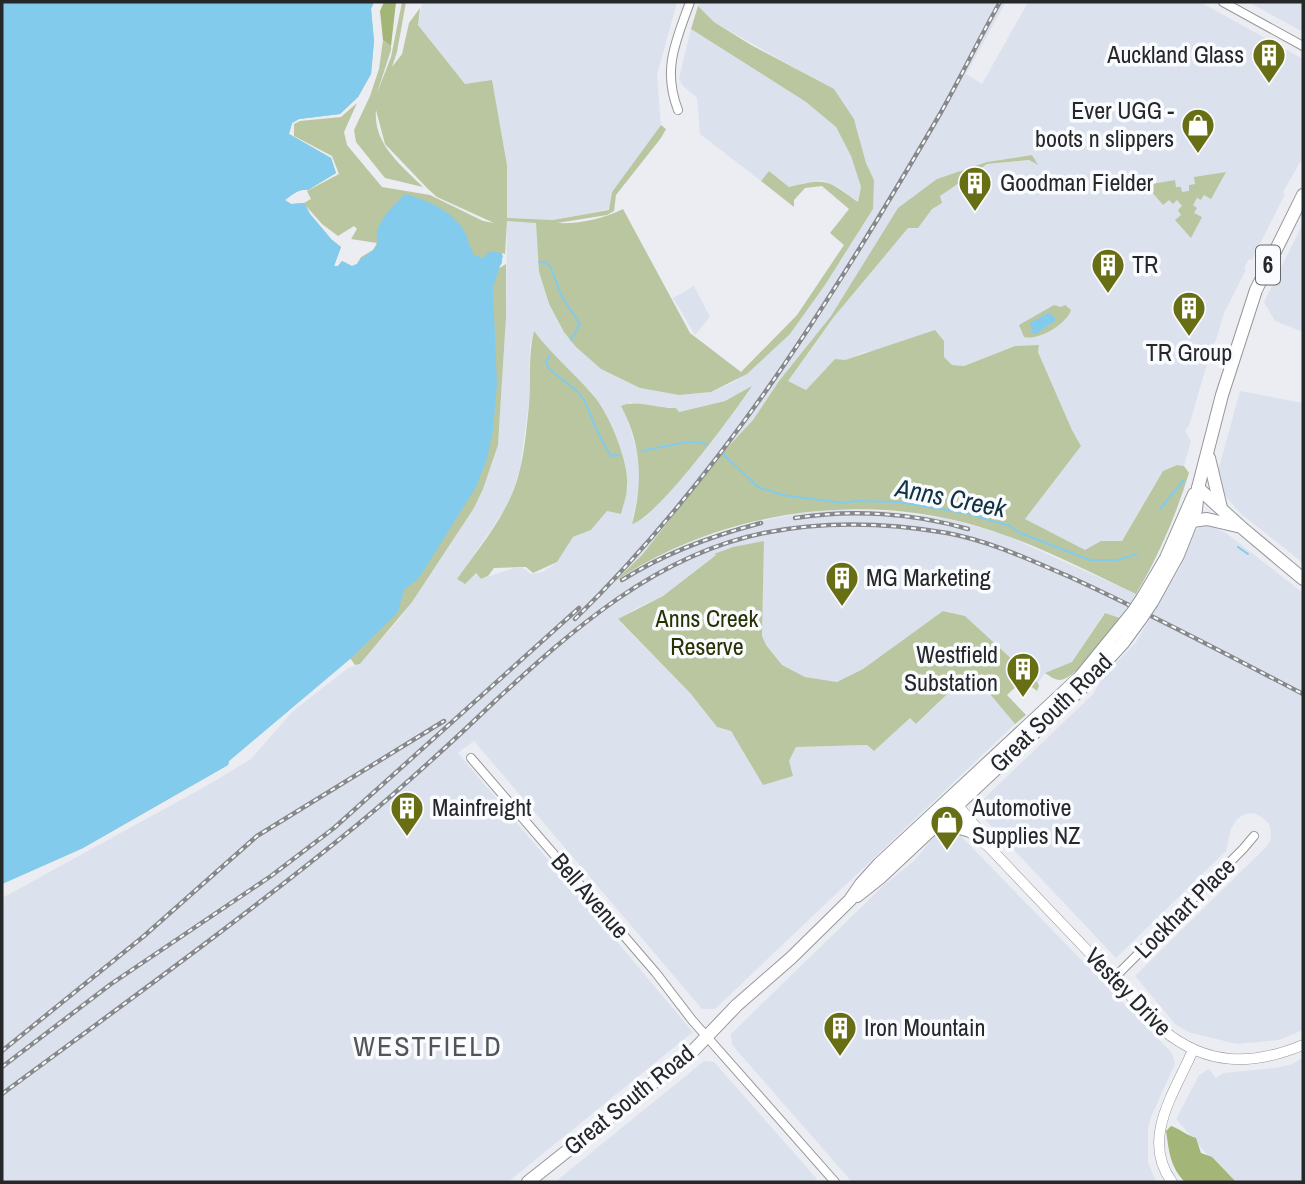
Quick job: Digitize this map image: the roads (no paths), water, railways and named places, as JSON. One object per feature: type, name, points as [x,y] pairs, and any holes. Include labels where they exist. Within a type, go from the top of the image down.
[{"type":"main road","name":"Great South Road","points":[[850,900],[879,864],[1094,675],[1170,572],[1196,510],[1198,488],[1225,386],[1256,290],[1303,195]]},
{"type":"main road","points":[[1208,454],[1222,511]]},
{"type":"main road","name":"Great South Road","points":[[1148,599],[1198,488]]},
{"type":"main road","points":[[1198,488],[1303,579]]},
{"type":"main road","points":[[1192,521],[1211,519],[1241,527]]},
{"type":"main road","name":"Great South Road","points":[[528,1182],[692,1052],[850,900],[874,884],[939,822],[950,804]]},
{"type":"main road","points":[[939,822],[970,831]]},
{"type":"street","points":[[678,110],[670,88],[669,70],[690,2]]},
{"type":"street","points":[[1223,2],[1303,46]]},
{"type":"street","name":"Bell Avenue","points":[[471,758],[835,1182]]},
{"type":"street","name":"Vestey Drive","points":[[950,804],[970,831],[988,846],[1163,1030],[1193,1050],[1213,1057],[1265,1057],[1303,1045]]},
{"type":"street","name":"Vestey Drive","points":[[950,804],[982,834],[988,846]]},
{"type":"street","name":"Lockhart Place","points":[[1114,978],[1254,835]]},
{"type":"street","points":[[1172,1182],[1160,1160],[1158,1136],[1163,1116],[1193,1050]]},
{"type":"water","points":[[2,2],[374,2],[371,9],[374,41],[371,74],[358,97],[340,114],[299,119],[292,123],[289,134],[331,158],[336,173],[285,200],[291,204],[304,203],[310,214],[341,247],[334,266],[338,266],[342,261],[352,266],[372,251],[381,222],[405,194],[429,202],[452,216],[465,232],[474,255],[483,258],[490,251],[503,256],[493,288],[497,384],[493,431],[487,459],[476,487],[419,578],[404,590],[398,612],[349,660],[229,761],[228,765],[83,848],[2,884]]},
{"type":"water","points":[[1050,312],[1056,320],[1036,334],[1032,333],[1030,323]]},
{"type":"waterway","name":"Anns Creek","points":[[539,262],[550,266],[562,297],[580,324],[571,340]]},
{"type":"waterway","name":"Anns Creek","points":[[550,355],[546,362],[549,369],[578,392],[611,456],[619,455]]},
{"type":"waterway","name":"Anns Creek","points":[[642,451],[683,443],[707,444]]},
{"type":"waterway","name":"Anns Creek","points":[[723,454],[758,487],[783,495],[843,503],[899,502],[965,513],[1010,526],[1020,533],[1090,560],[1117,560],[1137,554]]},
{"type":"waterway","name":"Anns Creek","points":[[1160,509],[1184,480]]},
{"type":"waterway","name":"Anns Creek","points":[[1238,547],[1248,554]]},
{"type":"railway","points":[[575,619],[629,563],[680,504],[774,379],[901,181],[1000,2]]},
{"type":"railway","points":[[795,518],[882,514],[926,519],[968,529]]},
{"type":"railway","points":[[622,580],[689,546],[761,523]]},
{"type":"railway","points":[[2,1094],[314,860],[427,765],[554,648],[585,623],[652,577],[725,544],[786,529],[832,525],[902,527],[963,536],[1070,577],[1303,694]]},
{"type":"railway","points":[[2,1067],[111,984],[271,876],[334,828],[579,608]]},
{"type":"railway","points":[[2,1051],[144,936],[257,836],[444,721]]},
{"type":"place","name":"Auckland Glass","points":[[1269,85]]},
{"type":"place","name":"Ever UGG - boots n slippers","points":[[1198,155]]},
{"type":"place","name":"Goodman Fielder","points":[[975,213]]},
{"type":"place","name":"TR","points":[[1108,295]]},
{"type":"place","name":"TR Group","points":[[1189,338]]},
{"type":"place","name":"MG Marketing","points":[[842,608]]},
{"type":"place","name":"Westfield Substation","points":[[1023,699]]},
{"type":"place","name":"Mainfreight","points":[[407,838]]},
{"type":"place","name":"Automotive Supplies NZ","points":[[947,852]]},
{"type":"place","name":"Iron Mountain","points":[[840,1058]]},
{"type":"district","name":"WESTFIELD","points":[[428,1046]]},
{"type":"park label","name":"Anns Creek Reserve","points":[[707,633]]}]
